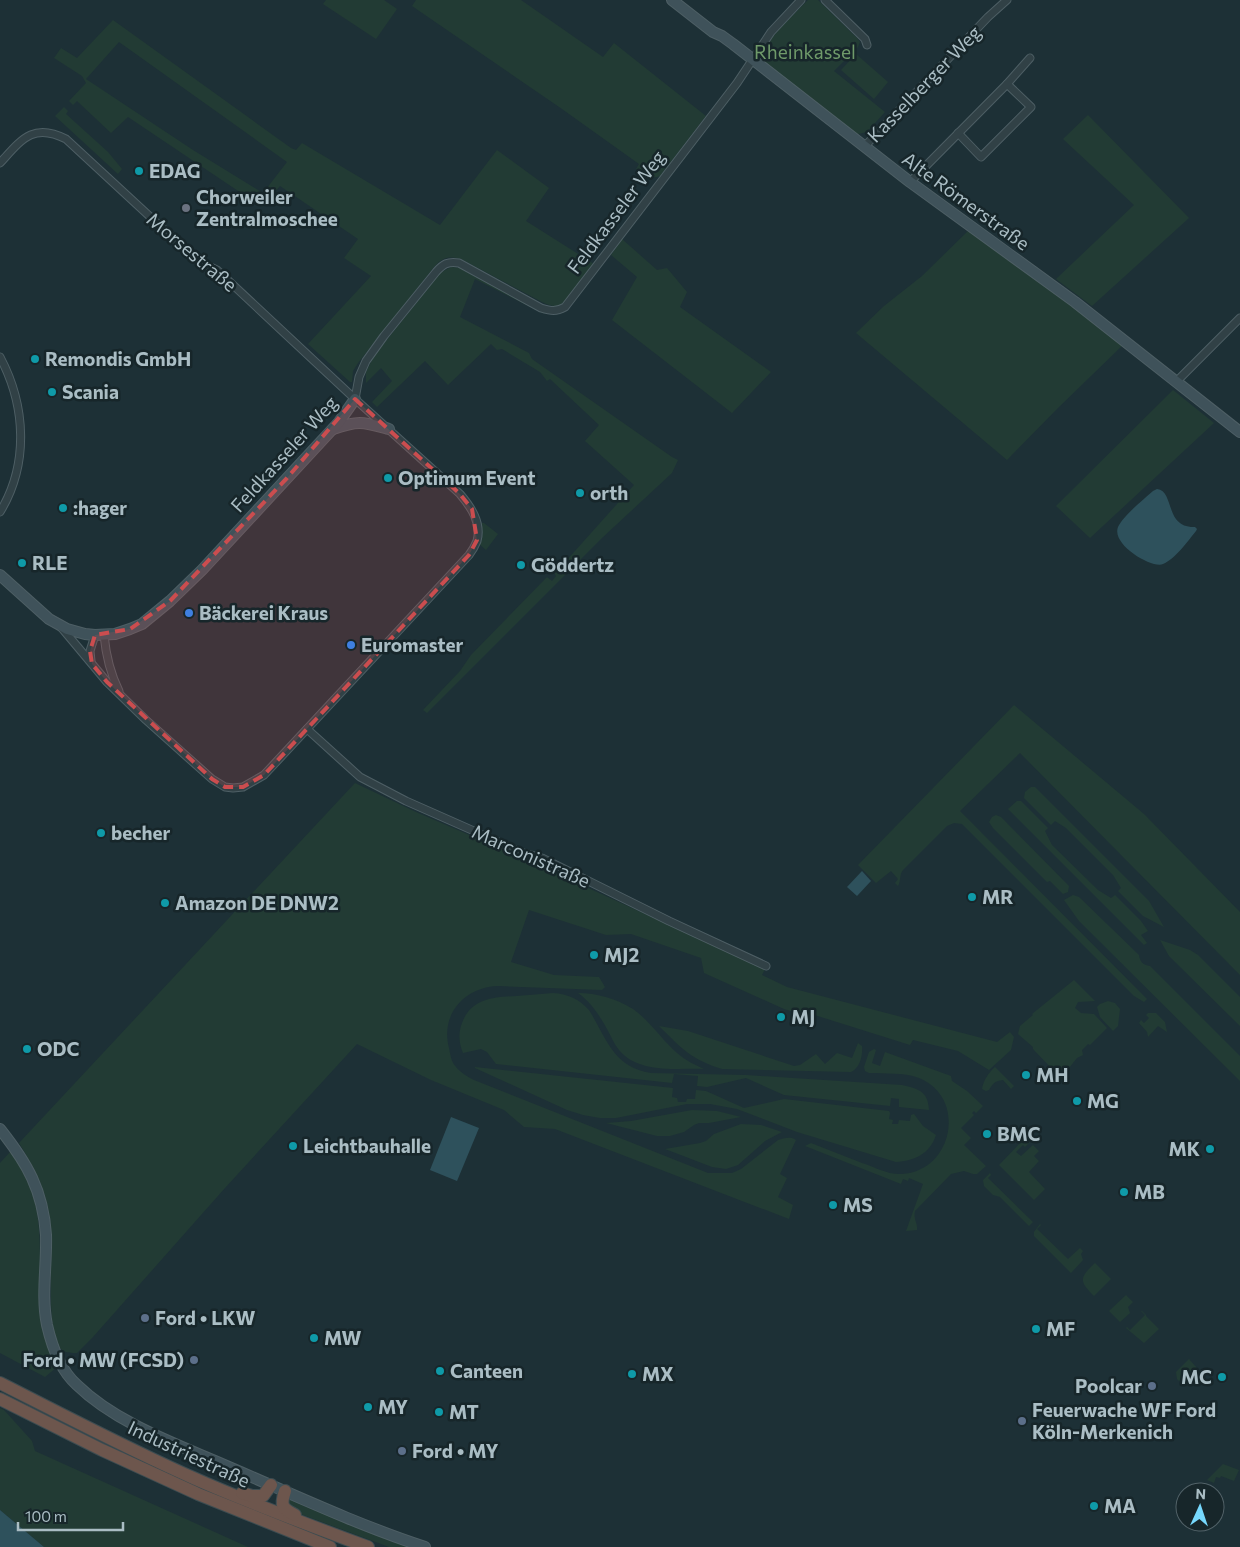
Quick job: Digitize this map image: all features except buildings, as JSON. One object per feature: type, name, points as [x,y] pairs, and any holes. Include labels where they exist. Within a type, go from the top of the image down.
[{"type":"highway","name":"Industriestraße","points":[[0,1383],[189,1476],[267,1509],[368,1547]]},
{"type":"highway","name":"Industriestraße","points":[[0,1399],[102,1450],[198,1494],[330,1547]]},
{"type":"highway","points":[[189,1476],[252,1496],[263,1496],[271,1485]]},
{"type":"highway","points":[[285,1491],[282,1506],[286,1510],[336,1535]]},
{"type":"street","name":"Alte Römerstraße","points":[[672,0],[713,32],[722,36],[753,59],[910,182],[1075,302],[1240,432]]},
{"type":"street","name":"Feldkasseler Weg","points":[[0,575],[49,619],[85,634],[100,635],[130,629],[142,624],[170,601],[202,570],[332,430],[355,399],[359,377],[366,361],[384,336],[443,265],[450,262],[459,263],[541,308],[558,311],[566,307],[732,88],[771,32],[801,0]]},
{"type":"street","points":[[825,0],[865,39],[867,45]]},
{"type":"street","name":"Kasselberger Weg","points":[[864,147],[1007,0]]},
{"type":"street","points":[[910,182],[1007,84],[1030,58]]},
{"type":"street","points":[[958,133],[981,157],[1031,108],[1007,84]]},
{"type":"street","name":"Morsestraße","points":[[0,163],[17,144],[30,134],[44,131],[54,133],[66,139],[198,261],[217,270],[355,399]]},
{"type":"street","points":[[1177,381],[1240,318]]},
{"type":"street","points":[[0,357],[9,374],[16,397],[21,435],[13,486],[0,512]]},
{"type":"street","points":[[60,625],[106,682],[212,779],[225,787],[234,788],[243,787],[264,775],[469,555],[477,540],[477,525],[472,509],[460,494],[355,399]]},
{"type":"street","points":[[332,430],[361,422],[389,429]]},
{"type":"street","points":[[100,635],[111,675],[123,698]]},
{"type":"street","points":[[92,664],[90,651],[100,635]]},
{"type":"street","name":"Marconistraße","points":[[307,729],[360,777],[383,789],[506,846],[542,858],[669,921],[766,966]]},
{"type":"street","points":[[0,1129],[20,1155],[34,1182],[46,1235],[44,1300],[47,1323],[52,1347],[62,1366],[76,1385],[109,1410],[132,1423],[367,1526],[425,1547]]},
{"type":"highlighted area","points":[[355,399],[460,494],[472,509],[477,540],[469,555],[264,775],[243,787],[225,787],[212,779],[107,682],[92,664],[90,651],[95,635],[130,629],[170,601],[287,478]]},
{"type":"green space","points":[[326,0],[384,0],[397,9],[376,39],[323,4]]},
{"type":"green space","points":[[416,0],[521,0],[603,57],[614,43],[706,116],[660,176],[648,176],[636,169],[639,164],[412,6]]},
{"type":"green space","name":"Rheinkassel","points":[[808,0],[818,0],[860,42],[858,47],[834,71],[885,112],[867,132],[854,135],[757,60],[758,56],[780,28]]},
{"type":"green space","points":[[113,20],[291,148],[296,150],[302,143],[440,225],[497,150],[549,188],[526,221],[594,264],[567,300],[556,306],[542,302],[461,259],[444,259],[435,266],[358,363],[353,371],[352,382],[350,382],[308,344],[371,276],[344,258],[358,239],[280,186],[262,207],[128,117],[111,133],[77,101],[73,105],[69,101],[86,83],[82,76],[54,58],[61,48],[77,58]],"holes":[[[119,42],[287,162],[263,193],[193,150],[86,79]]]},
{"type":"green space","points":[[856,54],[888,82],[874,99],[841,70]]},
{"type":"green space","points":[[64,107],[68,111],[66,114],[108,152],[122,169],[118,174],[55,116]]},
{"type":"green space","points":[[1088,115],[1189,218],[1092,306],[1056,279],[1134,205],[1063,139]]},
{"type":"green space","points":[[968,231],[1124,344],[1007,460],[856,333],[884,306],[922,276]]},
{"type":"green space","points":[[622,239],[657,270],[667,268],[687,292],[680,307],[771,372],[732,413],[612,320],[637,277],[611,255]]},
{"type":"green space","points":[[451,267],[461,268],[548,316],[475,279],[460,317],[529,353],[532,359],[678,460],[672,473],[602,538],[427,713],[423,710],[460,671],[471,655],[547,577],[552,581],[556,576],[552,569],[556,564],[566,561],[634,485],[585,441],[599,425],[550,379],[547,381],[540,372],[502,349],[497,350],[491,344],[448,385],[425,361],[377,407],[372,402],[392,381],[381,368],[366,383],[366,372],[374,356],[440,273]]},
{"type":"green space","points":[[1173,390],[1214,423],[1090,538],[1056,506]]},
{"type":"green space","points":[[482,523],[498,534],[486,550],[479,544]]},
{"type":"green space","points":[[1014,705],[1144,814],[1240,912],[1240,975],[1020,753],[960,811],[1147,999],[1144,1002],[1134,996],[962,824],[954,823],[947,826],[903,870],[898,886],[895,883],[898,879],[891,871],[876,883],[858,865]]},
{"type":"green space","points":[[355,783],[765,969],[762,975],[787,987],[997,1042],[1010,1032],[1014,1037],[1011,1050],[989,1070],[958,1051],[913,1040],[910,1045],[805,1012],[803,1015],[784,1009],[704,973],[701,958],[631,934],[606,935],[529,910],[511,962],[554,975],[599,977],[605,987],[602,990],[498,986],[475,991],[458,1005],[448,1024],[449,1048],[455,1066],[474,1080],[708,1173],[732,1173],[741,1169],[778,1140],[792,1138],[796,1140],[780,1174],[787,1178],[778,1197],[793,1205],[789,1219],[555,1129],[524,1127],[504,1110],[431,1080],[357,1044],[225,1188],[93,1337],[77,1353],[69,1353],[62,1350],[53,1330],[51,1234],[47,1204],[38,1177],[19,1143]]},
{"type":"green space","points":[[1031,787],[1035,787],[1149,901],[1164,927],[1143,916],[1118,891],[1121,888],[1113,875],[1066,828],[1055,821],[1051,825],[1024,798],[1025,792]]},
{"type":"green space","points":[[1017,801],[1021,801],[1048,828],[1045,831],[1052,845],[1098,890],[1111,898],[1115,895],[1141,921],[1148,931],[1141,935],[1147,943],[1144,945],[1008,809]]},
{"type":"green space","points":[[996,815],[1001,817],[1069,886],[1068,892],[1063,894],[1050,881],[1047,882],[993,828],[989,822]]},
{"type":"green space","points":[[1073,895],[1079,897],[1139,955],[1142,963],[1150,966],[1240,1056],[1240,1081],[1079,921],[1064,900]]},
{"type":"green space","points":[[1160,940],[1190,950],[1198,955],[1240,997],[1240,1026],[1169,956]]},
{"type":"green space","points":[[1074,980],[1095,1001],[1078,1002],[1075,1008],[1081,1013],[1094,1014],[1107,1028],[1090,1045],[1088,1044],[1082,1050],[1083,1055],[1077,1058],[1069,1068],[1055,1072],[1033,1047],[1018,1034],[1020,1026],[1032,1014]]},
{"type":"green space","points":[[553,993],[573,998],[585,1006],[612,1050],[628,1065],[638,1070],[651,1073],[746,1075],[902,1085],[922,1092],[927,1099],[929,1110],[899,1107],[899,1099],[891,1098],[890,1106],[784,1095],[746,1078],[707,1087],[697,1086],[698,1076],[674,1074],[672,1083],[496,1064],[487,1052],[481,1049],[463,1053],[459,1038],[460,1031],[471,1008],[492,998]]},
{"type":"green space","points":[[578,993],[607,997],[633,1009],[677,1053],[704,1069],[658,1068],[637,1063],[627,1058],[617,1048],[595,1009]]},
{"type":"green space","points":[[1108,1001],[1115,1003],[1120,1009],[1118,1026],[1113,1031],[1100,1017],[1097,1007]]},
{"type":"green space","points":[[1148,1013],[1156,1013],[1165,1022],[1167,1032],[1158,1026],[1148,1037],[1147,1032],[1139,1023],[1141,1020],[1144,1023],[1149,1018],[1146,1015]]},
{"type":"green space","points":[[659,1026],[688,1031],[794,1066],[800,1065],[816,1054],[825,1064],[837,1053],[852,1058],[858,1043],[862,1046],[862,1053],[859,1064],[851,1072],[722,1069],[695,1057],[674,1041]]},
{"type":"green space","points":[[874,1049],[876,1050],[872,1063],[880,1066],[885,1052],[951,1076],[952,1081],[967,1091],[983,1106],[976,1113],[974,1111],[972,1113],[974,1115],[961,1128],[971,1138],[964,1145],[986,1166],[977,1174],[964,1171],[951,1174],[915,1211],[917,1230],[906,1231],[923,1184],[909,1178],[908,1181],[903,1179],[901,1184],[805,1146],[811,1143],[897,1174],[920,1170],[933,1160],[943,1147],[948,1132],[948,1116],[944,1101],[934,1087],[919,1078],[865,1071],[864,1067],[869,1052]]},
{"type":"green space","points":[[475,1067],[673,1088],[672,1097],[677,1098],[678,1102],[695,1099],[696,1090],[706,1091],[744,1108],[784,1099],[889,1111],[889,1119],[893,1120],[892,1124],[898,1124],[899,1120],[910,1121],[911,1115],[914,1114],[923,1126],[936,1135],[930,1147],[921,1155],[909,1160],[896,1162],[797,1132],[737,1109],[710,1104],[687,1104],[616,1118],[583,1115],[567,1110]]},
{"type":"green space","points":[[995,1067],[1014,1086],[1011,1089],[1003,1080],[994,1083],[989,1090],[982,1089],[987,1077]]},
{"type":"green space","points":[[692,1110],[717,1111],[741,1117],[699,1123],[684,1132],[670,1136],[657,1136],[606,1123],[631,1121]]},
{"type":"green space","points":[[741,1124],[761,1125],[782,1132],[765,1141],[738,1165],[726,1169],[712,1167],[665,1149],[700,1143],[706,1141],[714,1134]]},
{"type":"green space","points":[[1024,1139],[1030,1142],[1025,1147],[1023,1145],[1016,1152],[1021,1156],[1033,1145],[1039,1151],[1034,1156],[1039,1161],[1029,1172],[1045,1189],[1034,1200],[999,1165]]},
{"type":"green space","points":[[11,1151],[29,1185],[39,1224],[40,1306],[42,1322],[46,1342],[57,1367],[45,1377],[0,1353],[0,1163]]},
{"type":"green space","points":[[990,1173],[991,1175],[988,1178],[1033,1222],[1029,1226],[1000,1197],[993,1195],[984,1186],[983,1180]]},
{"type":"green space","points":[[1040,1224],[1037,1229],[1068,1259],[1080,1248],[1083,1251],[1081,1254],[1083,1260],[1071,1273],[1034,1236],[1034,1232]]},
{"type":"green space","points":[[1095,1263],[1111,1279],[1094,1296],[1083,1280],[1086,1272]]},
{"type":"green space","points":[[1126,1295],[1133,1302],[1128,1307],[1130,1313],[1120,1322],[1109,1311]]},
{"type":"green space","points":[[1141,1311],[1146,1315],[1159,1329],[1144,1343],[1126,1328],[1130,1330],[1145,1315]]},
{"type":"green space","points":[[1189,1359],[1197,1368],[1188,1378],[1179,1381],[1176,1372]]},
{"type":"green space","points":[[0,1408],[32,1441],[35,1451],[248,1547],[44,1547],[0,1510]]},
{"type":"green space","points":[[1223,1464],[1239,1470],[1234,1481],[1221,1476],[1220,1478],[1216,1477],[1214,1482],[1207,1480]]},
{"type":"green space","points":[[290,1499],[298,1501],[298,1503],[320,1513],[321,1511],[412,1547],[389,1547],[303,1515],[291,1510],[287,1501]]},
{"type":"water","points":[[1157,489],[1163,491],[1174,516],[1179,522],[1185,526],[1197,529],[1177,554],[1168,562],[1158,565],[1134,554],[1121,541],[1118,534],[1118,527],[1124,518],[1144,498]]},
{"type":"water","points":[[862,871],[871,881],[857,896],[847,887]]},
{"type":"water","points":[[451,1117],[479,1128],[457,1181],[430,1170]]},
{"type":"water","points":[[0,1510],[44,1547],[0,1547]]},
{"type":"place","name":"EDAG","points":[[139,171]]},
{"type":"place","name":"Chorweiler Zentralmoschee","points":[[186,208]]},
{"type":"place","name":"Remondis GmbH","points":[[35,359]]},
{"type":"place","name":"Scania","points":[[52,392]]},
{"type":"place","name":"Optimum Event","points":[[388,478]]},
{"type":"place","name":"orth","points":[[580,493]]},
{"type":"place","name":":hager","points":[[63,508]]},
{"type":"place","name":"RLE","points":[[22,563]]},
{"type":"place","name":"Göddertz","points":[[521,565]]},
{"type":"place","name":"Bäckerei Kraus","points":[[189,613]]},
{"type":"place","name":"Euromaster","points":[[351,645]]},
{"type":"place","name":"becher","points":[[101,833]]},
{"type":"place","name":"MR","points":[[972,897]]},
{"type":"place","name":"Amazon DE DNW2","points":[[165,903]]},
{"type":"place","name":"MJ2","points":[[594,955]]},
{"type":"place","name":"MJ","points":[[781,1017]]},
{"type":"place","name":"ODC","points":[[27,1049]]},
{"type":"place","name":"MH","points":[[1026,1075]]},
{"type":"place","name":"MG","points":[[1077,1101]]},
{"type":"place","name":"BMC","points":[[987,1134]]},
{"type":"place","name":"Leichtbauhalle","points":[[293,1146]]},
{"type":"place","name":"MK","points":[[1210,1149]]},
{"type":"place","name":"MB","points":[[1124,1192]]},
{"type":"place","name":"MS","points":[[833,1205]]},
{"type":"place","name":"Ford • LKW","points":[[145,1318]]},
{"type":"place","name":"MF","points":[[1036,1329]]},
{"type":"place","name":"MW","points":[[314,1338]]},
{"type":"place","name":"Ford • MW (FCSD)","points":[[194,1360]]},
{"type":"place","name":"Canteen","points":[[440,1371]]},
{"type":"place","name":"MX","points":[[632,1374]]},
{"type":"place","name":"MC","points":[[1222,1377]]},
{"type":"place","name":"Poolcar","points":[[1152,1386]]},
{"type":"place","name":"MY","points":[[368,1407]]},
{"type":"place","name":"MT","points":[[439,1412]]},
{"type":"place","name":"Feuerwache WF Ford Köln-Merkenich","points":[[1022,1421]]},
{"type":"place","name":"Ford • MY","points":[[402,1451]]},
{"type":"place","name":"MA","points":[[1094,1506]]}]
